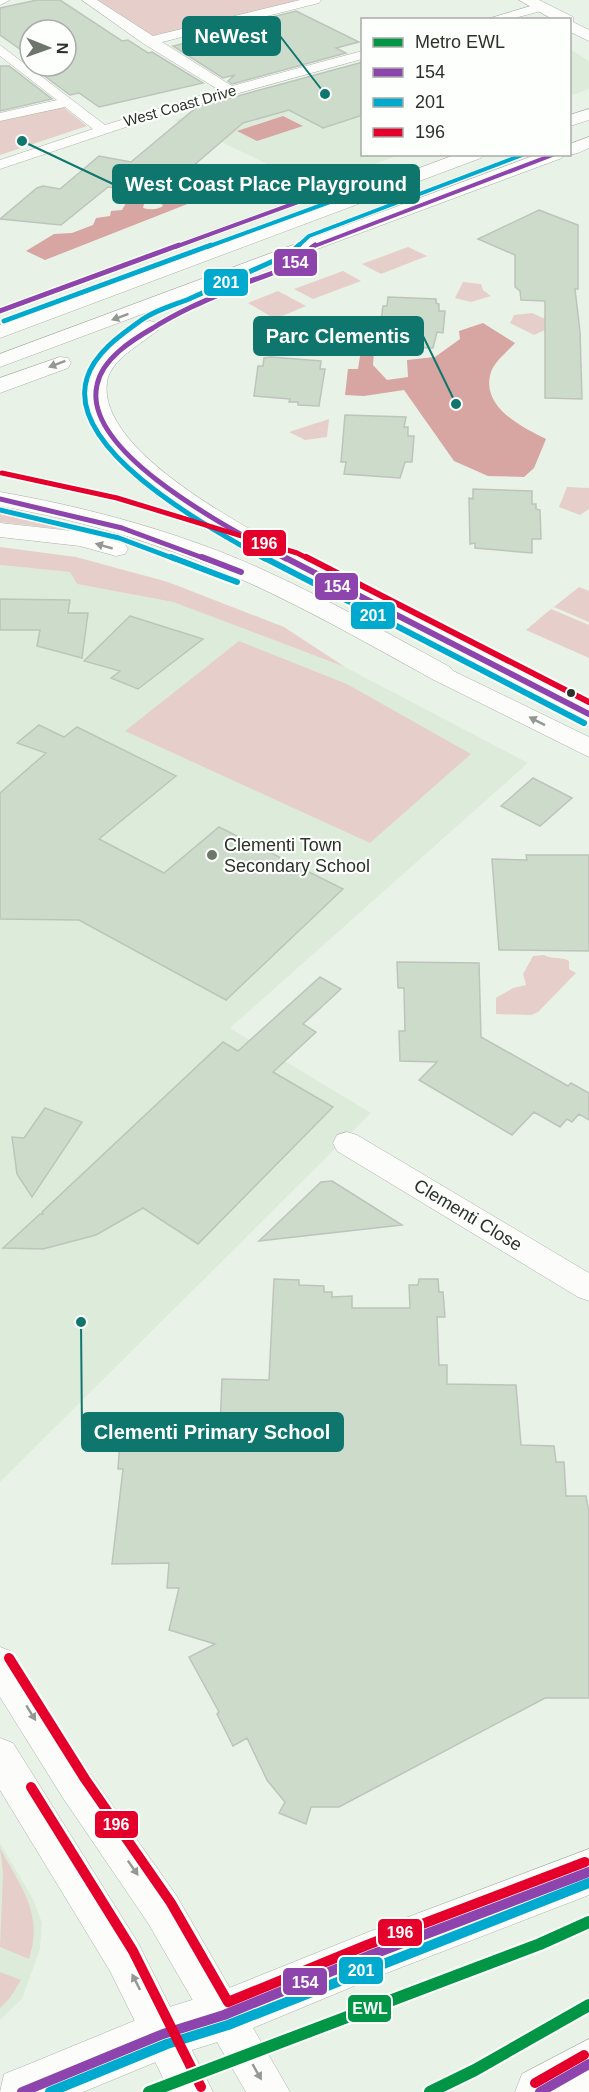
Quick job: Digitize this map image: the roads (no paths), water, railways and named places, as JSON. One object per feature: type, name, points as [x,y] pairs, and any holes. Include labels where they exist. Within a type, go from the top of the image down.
[{"type":"main road","points":[[517,0],[563,18]]},
{"type":"main road","points":[[534,5],[552,18]]},
{"type":"main road","points":[[571,21],[589,30]]},
{"type":"main road","points":[[571,27],[589,36]]},
{"type":"main road","points":[[571,105],[589,99]]},
{"type":"main road","points":[[571,121],[589,114]]},
{"type":"main road","points":[[571,150],[589,142]]},
{"type":"main road","points":[[0,311],[423,156]]},
{"type":"main road","points":[[0,332],[470,156]]},
{"type":"main road","points":[[0,361],[551,156]]},
{"type":"main road","points":[[0,386],[150,327],[296,263],[313,246]]},
{"type":"main road","points":[[150,327],[106,363],[96,381],[94,401],[104,422],[138,464],[190,504],[293,563],[589,714]]},
{"type":"main road","points":[[4,489],[114,508],[215,537],[293,563]]},
{"type":"main road","points":[[4,489],[195,551],[318,607],[589,748]]},
{"type":"main road","points":[[0,530],[82,540],[178,567],[298,612],[441,673]]},
{"type":"main road","points":[[22,2092],[163,2034],[224,2015],[371,1955],[589,1872]]},
{"type":"main road","points":[[540,2092],[589,2064]]},
{"type":"street","points":[[88,0],[230,91]]},
{"type":"street","points":[[149,41],[315,0]]},
{"type":"street","points":[[496,18],[534,5]]},
{"type":"street","points":[[2,53],[102,129]]},
{"type":"street","name":"West Coast Drive","points":[[0,165],[102,129],[361,56]]},
{"type":"street","points":[[0,117],[69,102]]},
{"type":"street","name":"Clementi Close","points":[[347,1143],[589,1288]]},
{"type":"street","points":[[0,1664],[76,1785],[162,1909],[269,2092]]},
{"type":"street","points":[[0,1756],[124,1957],[192,2092]]},
{"type":"metro line","name":"EWL","points":[[149,2092],[540,1944],[589,1922]]},
{"type":"metro line","name":"EWL","points":[[430,2092],[475,2070],[589,2005]]},
{"type":"place","name":"NeWest","points":[[325,94]]},
{"type":"place","name":"West Coast Place Playground","points":[[22,141]]},
{"type":"place","name":"Parc Clementis","points":[[456,404]]},
{"type":"place","name":"Clementi Town Secondary School","points":[[212,855]]},
{"type":"place","name":"Clementi Primary School","points":[[81,1322]]}]
